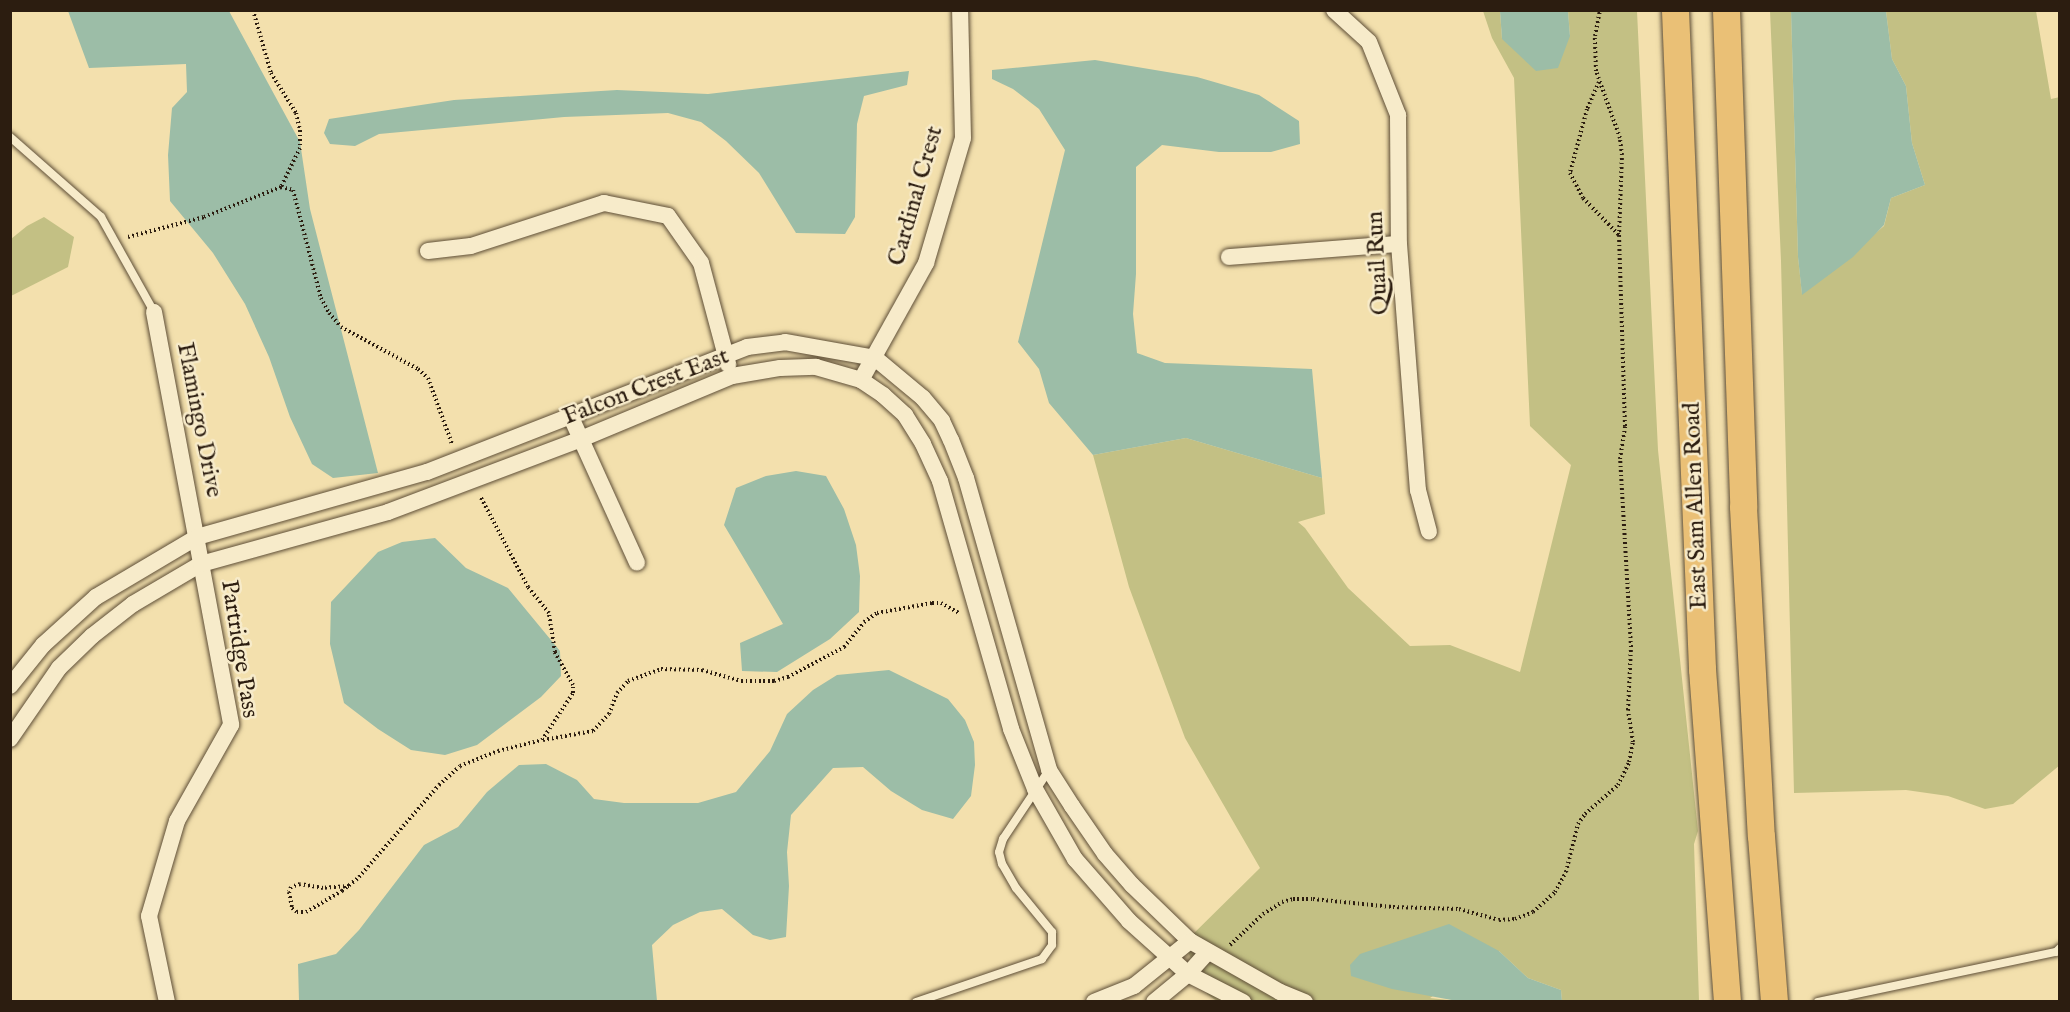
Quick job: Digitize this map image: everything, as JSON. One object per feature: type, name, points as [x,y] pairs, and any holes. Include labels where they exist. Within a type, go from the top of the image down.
[{"type":"main road","name":"East Sam Allen Road","points":[[1675,10],[1702,669],[1727,1002]]},
{"type":"main road","points":[[1726,10],[1743,507],[1761,836],[1774,1002]]},
{"type":"street","name":"Cardinal Crest","points":[[861,380],[926,263],[963,138],[960,10]]},
{"type":"street","name":"Quail Run","points":[[1334,10],[1369,42],[1398,115],[1399,244],[1418,490],[1429,532]]},
{"type":"street","points":[[428,251],[471,246],[604,203],[668,216],[701,262],[732,376]]},
{"type":"street","points":[[1229,257],[1399,244]]},
{"type":"street","name":"Flamingo Drive","points":[[154,312],[196,537]]},
{"type":"street","name":"Falcon Crest East","points":[[10,686],[43,645],[96,597],[196,537],[427,472],[747,347],[785,342],[875,358],[923,398],[942,422],[966,478],[1049,770],[1106,854],[1132,885],[1190,941],[1280,992],[1305,1002]]},
{"type":"street","name":"Falcon Crest East","points":[[12,735],[59,668],[92,636],[133,604],[201,564],[368,518],[581,439],[732,376],[780,368],[816,368],[861,380],[883,395],[905,415],[923,444],[940,482],[1011,729],[1035,789],[1075,859],[1129,921],[1169,958],[1188,974],[1244,1002]]},
{"type":"street","points":[[570,415],[637,563]]},
{"type":"street","points":[[359,493],[368,518]]},
{"type":"street","name":"Partridge Pass","points":[[167,1002],[149,916],[177,821],[231,725],[196,537]]},
{"type":"street","points":[[960,552],[984,545]]},
{"type":"street","points":[[1094,1002],[1134,986],[1190,941]]},
{"type":"street","points":[[1154,1002],[1211,953]]},
{"type":"lane","points":[[10,137],[101,217],[154,312]]},
{"type":"lane","points":[[916,1002],[1042,959],[1052,945],[1052,932],[1016,888],[1002,864],[999,852],[1003,839],[1049,770]]},
{"type":"lane","points":[[1818,1002],[2058,953]]},
{"type":"path","points":[[253,10],[272,73],[296,113],[300,130],[300,148],[281,187]]},
{"type":"path","points":[[1211,953],[1238,940],[1263,914],[1282,902],[1293,899],[1313,898],[1393,907],[1459,909],[1499,920],[1515,919],[1533,912],[1555,892],[1566,872],[1578,824],[1585,814],[1618,785],[1629,762],[1633,742],[1628,710],[1631,647],[1620,459],[1625,401],[1619,236],[1622,147],[1596,71],[1595,36],[1600,10]]},
{"type":"path","points":[[1599,81],[1587,109],[1569,173],[1583,198],[1619,236]]},
{"type":"path","points":[[114,241],[204,217],[281,187],[292,190],[321,298],[329,313],[341,327],[418,369],[428,378],[452,444],[461,459]]},
{"type":"path","points":[[472,479],[528,587],[549,614],[555,652],[573,685],[573,693],[542,741]]},
{"type":"path","points":[[349,886],[323,888],[300,884],[291,887],[289,892],[292,908],[297,912],[306,912],[349,886],[439,785],[460,766],[498,752],[593,731],[609,714],[617,693],[628,681],[661,669],[702,670],[741,681],[774,681],[788,677],[844,647],[851,641],[864,621],[877,613],[941,603],[982,631]]},
{"type":"shaded area","points":[[68,11],[229,11],[300,142],[310,209],[378,473],[333,478],[312,464],[290,417],[269,357],[245,304],[213,253],[170,201],[168,155],[172,108],[187,92],[186,64],[89,68]]},
{"type":"shaded area","points":[[1483,11],[1500,11],[1502,39],[1570,36],[1568,11],[1637,11],[1658,450],[1698,831],[1694,844],[1699,1001],[1562,1001],[1561,990],[1528,978],[1499,951],[1430,998],[1457,1001],[1218,1002],[1207,994],[1184,943],[1260,868],[1185,738],[1129,587],[1093,455],[1186,438],[1322,478],[1325,514],[1298,522],[1305,528],[1348,588],[1410,646],[1450,645],[1520,672],[1571,465],[1530,426],[1514,78],[1492,38]]},
{"type":"shaded area","points":[[1500,11],[1568,11],[1570,36],[1558,68],[1536,71],[1502,39]]},
{"type":"shaded area","points":[[1770,11],[1791,11],[1798,257],[1802,294],[1884,226],[1891,198],[1925,185],[1912,143],[1906,86],[1892,59],[1886,11],[2036,11],[2051,99],[2060,97],[2060,765],[2013,804],[1985,809],[1948,796],[1906,790],[1794,793],[1781,261]]},
{"type":"shaded area","points":[[1791,11],[1886,11],[1892,59],[1906,86],[1912,143],[1925,185],[1891,198],[1884,225],[1853,257],[1802,295],[1798,257]]},
{"type":"shaded area","points":[[1095,60],[1197,77],[1259,95],[1299,121],[1300,144],[1271,152],[1219,152],[1162,145],[1136,167],[1136,274],[1133,314],[1137,353],[1165,363],[1312,369],[1322,478],[1186,438],[1093,455],[1049,403],[1039,369],[1018,342],[1065,150],[1039,109],[1013,89],[992,79],[992,70]]},
{"type":"shaded area","points":[[909,71],[907,85],[864,96],[857,124],[855,217],[845,234],[796,233],[759,173],[726,141],[701,122],[668,113],[564,117],[379,134],[355,146],[330,144],[324,133],[329,119],[454,100],[617,90],[708,94]]},
{"type":"shaded area","points":[[44,217],[74,237],[68,267],[11,296],[11,239],[27,226]]},
{"type":"shaded area","points":[[796,471],[826,476],[844,509],[856,545],[860,576],[859,612],[830,639],[777,672],[742,671],[740,643],[783,624],[724,525],[736,488],[766,476]]},
{"type":"shaded area","points":[[435,538],[466,568],[508,588],[560,651],[561,676],[541,697],[477,745],[445,755],[411,750],[344,703],[330,644],[331,602],[378,552],[402,542]]},
{"type":"shaded area","points":[[889,670],[948,699],[965,720],[974,742],[975,765],[971,796],[953,819],[922,810],[891,791],[863,767],[833,768],[791,815],[787,852],[789,886],[786,937],[770,940],[753,935],[722,909],[700,912],[673,925],[652,945],[657,1001],[299,1001],[298,964],[336,954],[359,930],[424,845],[458,827],[487,792],[519,765],[546,764],[577,780],[594,799],[624,803],[698,803],[736,792],[770,751],[787,714],[813,690],[837,675]]},
{"type":"shaded area","points":[[1449,924],[1499,951],[1528,978],[1561,990],[1562,1001],[1457,1001],[1392,989],[1351,976],[1350,965],[1360,954]]}]
